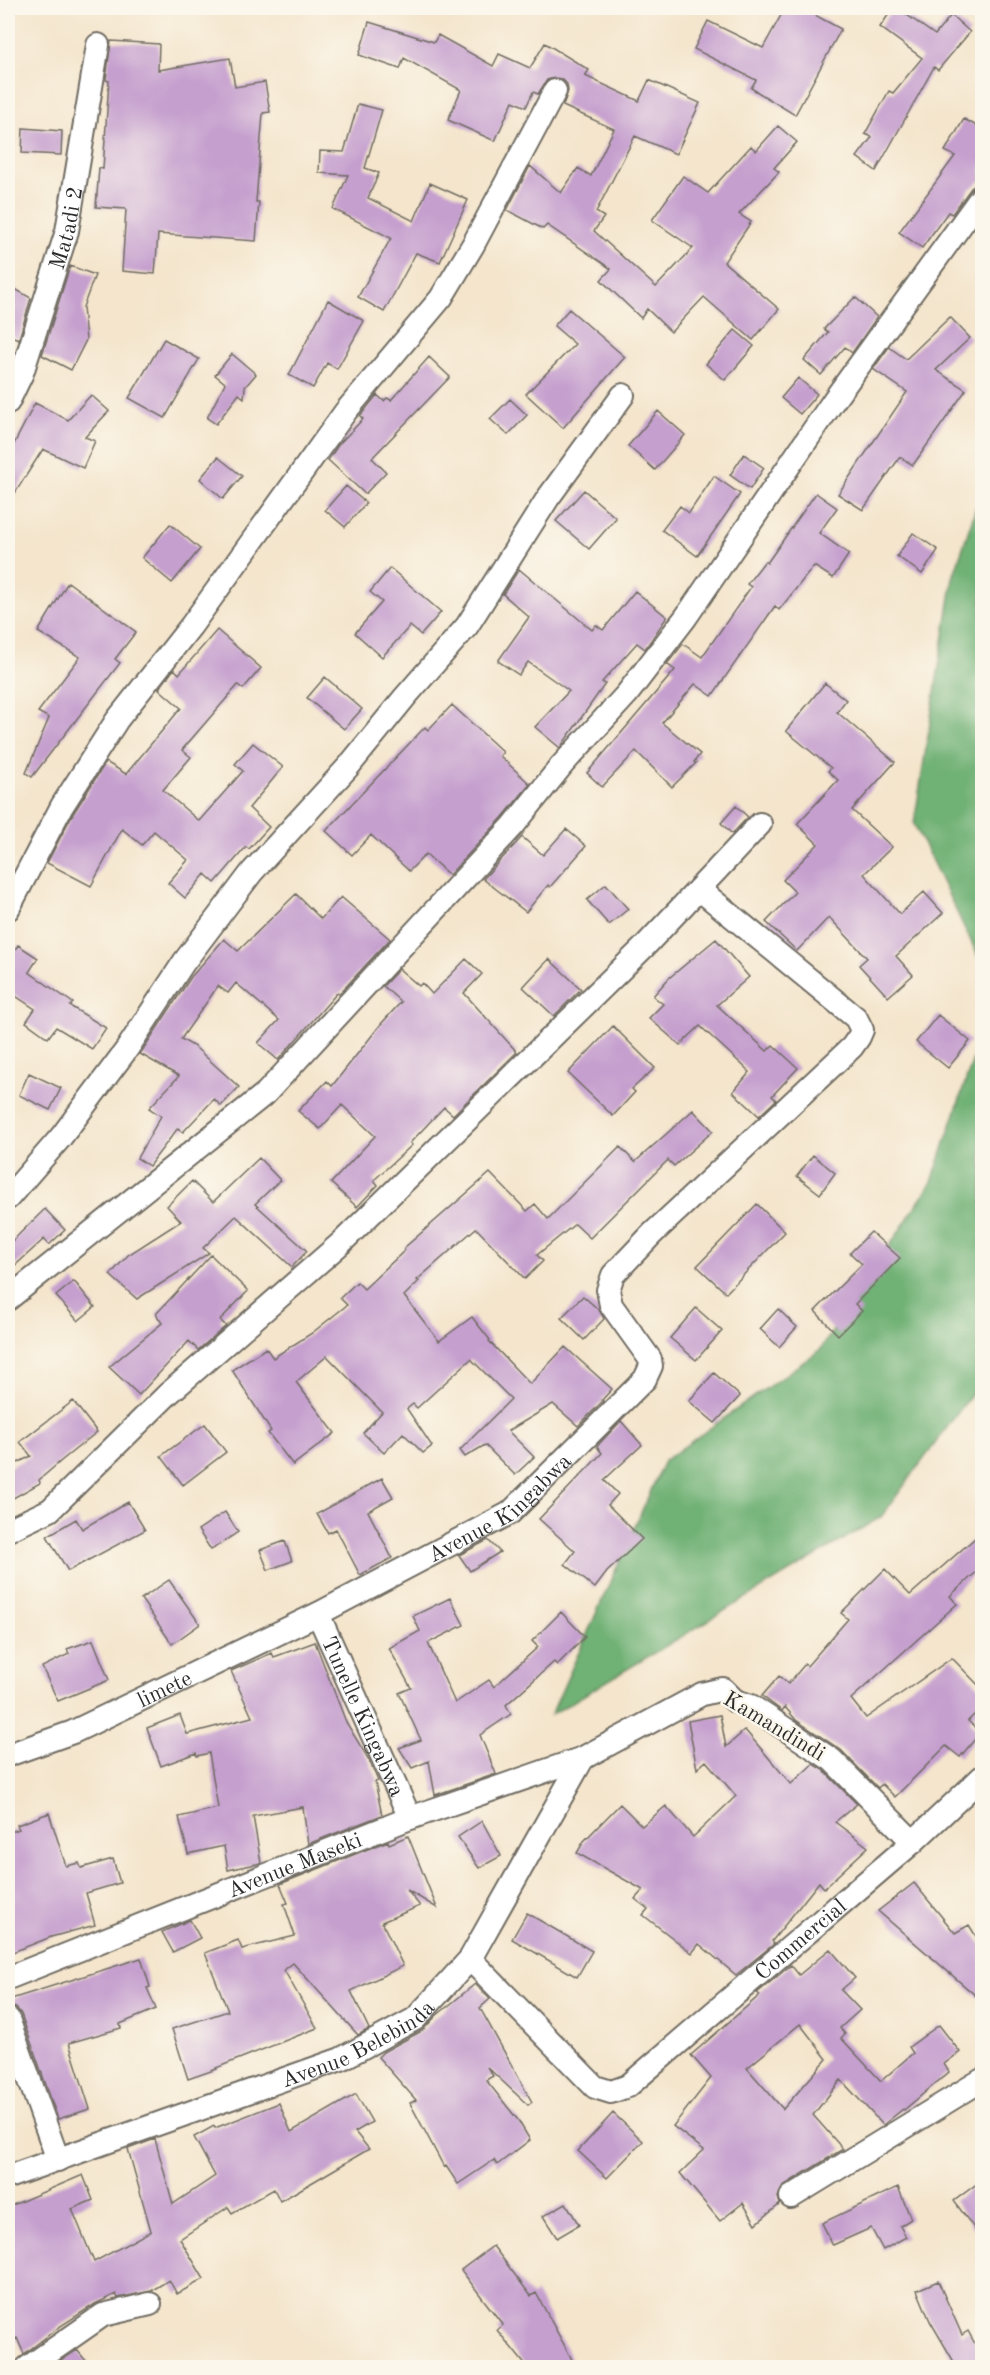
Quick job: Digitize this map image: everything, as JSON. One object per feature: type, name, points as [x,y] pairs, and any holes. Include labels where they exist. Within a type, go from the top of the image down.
[{"type":"street","name":"Matadi 2","points":[[8,402],[22,373],[67,231],[98,45]]},
{"type":"street","points":[[8,909],[62,806],[117,720],[191,626],[346,411],[441,298],[473,245],[555,91]]},
{"type":"street","points":[[8,1299],[266,1093],[513,826],[562,765],[627,694],[686,617],[834,400],[982,196]]},
{"type":"street","points":[[8,1198],[61,1137],[128,1049],[184,962],[252,872],[348,767],[467,626],[548,498],[623,395]]},
{"type":"street","points":[[8,1530],[50,1510],[168,1394],[341,1243],[644,948],[760,824]]},
{"type":"street","name":"Avenue Kingabwa","points":[[318,1614],[510,1514],[645,1379],[651,1366],[647,1354],[610,1305],[608,1290],[613,1275],[652,1234],[852,1047],[859,1037],[862,1030],[856,1018],[699,889]]},
{"type":"street","name":"limete","points":[[8,1755],[73,1732],[318,1614]]},
{"type":"street","name":"Tunelle Kingabwa","points":[[318,1614],[410,1818]]},
{"type":"street","name":"Kamandindi","points":[[583,1758],[702,1694],[723,1689],[735,1701],[751,1706],[832,1760],[913,1842]]},
{"type":"street","name":"Avenue Maseki","points":[[8,1978],[410,1818],[583,1758]]},
{"type":"street","name":"Avenue Belebinda","points":[[8,2177],[341,2059],[415,2019],[471,1959],[583,1758]]},
{"type":"street","name":"Commercial","points":[[471,1959],[595,2087],[610,2092],[628,2086],[913,1842],[982,1777]]},
{"type":"street","points":[[8,2019],[58,2160]]},
{"type":"street","points":[[791,2198],[982,2080]]},
{"type":"street","points":[[27,2367],[103,2315],[150,2304]]},
{"type":"green space","points":[[982,489],[982,964],[914,824],[953,578]]},
{"type":"green space","points":[[982,1032],[982,1380],[881,1517],[551,1715],[664,1461],[820,1350],[932,1182]]},
{"type":"building","points":[[785,8],[802,8],[841,29],[795,115],[751,88],[756,80],[694,49],[708,21],[763,48]]},
{"type":"building","points":[[893,8],[897,8],[935,35],[951,15],[970,32],[938,70],[934,67],[876,171],[857,157],[872,137],[865,134],[889,91],[893,93],[922,58],[880,27]]},
{"type":"building","points":[[369,22],[434,42],[438,35],[493,66],[499,54],[530,68],[545,43],[589,70],[585,76],[639,101],[649,80],[700,103],[676,154],[635,136],[596,212],[604,217],[594,231],[656,287],[693,248],[652,220],[683,176],[708,193],[751,146],[756,151],[778,126],[797,142],[774,168],[779,172],[739,214],[751,222],[724,262],[779,309],[753,340],[704,297],[671,332],[647,309],[641,318],[601,280],[611,269],[547,225],[543,229],[507,210],[530,166],[561,193],[578,168],[591,176],[614,129],[563,106],[568,91],[567,84],[562,79],[554,78],[547,80],[538,94],[533,92],[526,107],[513,101],[495,141],[448,120],[461,90],[404,58],[400,69],[359,55]]},
{"type":"building","points":[[111,41],[159,44],[158,70],[230,58],[235,87],[265,82],[270,112],[263,113],[256,202],[259,202],[256,241],[158,234],[155,274],[122,271],[126,209],[96,207],[99,168],[103,169],[109,81],[106,80]]},
{"type":"building","points":[[358,104],[382,110],[365,168],[379,173],[368,198],[414,221],[430,183],[468,200],[440,262],[416,253],[384,312],[358,297],[391,238],[333,209],[348,175],[319,173],[320,151],[344,152]]},
{"type":"building","points":[[964,119],[982,129],[982,180],[971,188],[952,214],[948,212],[922,248],[899,232],[955,156],[945,151]]},
{"type":"building","points":[[23,128],[62,131],[61,155],[22,153]]},
{"type":"building","points":[[70,266],[95,275],[83,307],[86,340],[71,370],[42,355]]},
{"type":"building","points":[[8,285],[31,298],[19,339],[8,335]]},
{"type":"building","points":[[855,297],[877,317],[852,353],[845,347],[821,375],[804,360],[828,332],[824,329]]},
{"type":"building","points":[[328,300],[364,321],[337,369],[327,363],[313,388],[289,375]]},
{"type":"building","points":[[569,309],[625,357],[563,428],[526,394],[575,344],[554,326]]},
{"type":"building","points":[[950,317],[970,338],[936,370],[966,390],[913,465],[900,457],[863,510],[838,494],[907,392],[873,369],[889,347],[906,359]]},
{"type":"building","points":[[735,330],[754,346],[725,380],[706,364]]},
{"type":"building","points":[[164,339],[199,359],[165,418],[129,398]]},
{"type":"building","points":[[232,354],[256,374],[245,387],[244,398],[239,394],[216,424],[207,418],[225,383],[215,375]]},
{"type":"building","points":[[429,357],[450,377],[372,458],[386,472],[365,494],[328,460],[339,444],[363,419],[360,416],[377,395],[384,401],[387,398],[391,400]]},
{"type":"building","points":[[798,378],[817,394],[800,414],[781,398]]},
{"type":"building","points":[[91,395],[109,411],[85,437],[95,441],[83,468],[43,449],[8,504],[8,456],[35,403],[68,420]]},
{"type":"building","points":[[510,399],[527,415],[508,435],[490,419]]},
{"type":"building","points":[[658,411],[685,435],[655,470],[628,446]]},
{"type":"building","points":[[744,454],[764,468],[750,489],[730,475]]},
{"type":"building","points":[[218,457],[242,476],[223,499],[200,479]]},
{"type":"building","points":[[714,476],[740,494],[697,556],[662,530],[680,506],[689,513]]},
{"type":"building","points":[[346,486],[366,503],[345,527],[325,510]]},
{"type":"building","points":[[584,490],[616,518],[589,549],[556,521]]},
{"type":"building","points":[[816,493],[837,508],[819,533],[849,554],[833,578],[814,566],[779,610],[775,606],[712,696],[695,684],[662,723],[700,754],[694,762],[696,763],[672,787],[636,751],[602,787],[587,773],[675,670],[667,664],[683,644],[702,657],[751,587],[747,584],[765,561],[767,563]]},
{"type":"building","points":[[170,524],[200,549],[172,583],[142,558]]},
{"type":"building","points":[[913,533],[938,550],[922,574],[897,556]]},
{"type":"building","points":[[390,568],[441,612],[421,635],[410,626],[382,657],[355,633],[382,602],[370,592]]},
{"type":"building","points":[[519,569],[592,630],[596,625],[603,630],[635,591],[667,617],[645,649],[637,643],[602,682],[605,684],[560,748],[535,727],[569,691],[528,662],[519,675],[498,661],[529,617],[503,594]]},
{"type":"building","points":[[68,582],[136,632],[115,659],[120,663],[32,777],[26,773],[49,718],[38,712],[80,657],[38,632]]},
{"type":"building","points":[[217,630],[261,668],[243,689],[238,685],[182,750],[191,757],[163,790],[199,821],[243,771],[235,764],[253,743],[283,767],[249,808],[269,827],[249,849],[246,847],[215,883],[205,874],[185,898],[168,883],[188,860],[154,831],[142,845],[122,829],[91,886],[47,863],[71,817],[106,762],[126,774],[181,708],[159,689],[174,669],[179,674]]},
{"type":"building","points":[[325,677],[362,709],[344,729],[307,698]]},
{"type":"building","points":[[825,683],[846,700],[837,712],[895,762],[852,810],[892,847],[864,874],[900,914],[924,892],[943,913],[896,956],[913,975],[888,997],[859,965],[867,958],[829,917],[797,951],[766,922],[795,892],[783,880],[818,844],[797,824],[838,780],[828,771],[831,768],[786,731]]},
{"type":"building","points":[[452,705],[503,752],[500,756],[530,784],[449,875],[426,854],[409,871],[371,835],[352,855],[326,831],[425,727],[428,730]]},
{"type":"building","points":[[736,806],[748,817],[732,834],[721,823]]},
{"type":"building","points":[[566,829],[586,846],[550,887],[548,885],[526,912],[483,879],[522,837],[543,855]]},
{"type":"building","points":[[606,884],[628,909],[609,925],[587,900]]},
{"type":"building","points":[[296,894],[321,919],[341,897],[390,939],[339,994],[337,993],[278,1060],[258,1043],[279,1020],[236,983],[228,993],[218,986],[181,1039],[195,1047],[239,1087],[221,1106],[214,1099],[183,1132],[178,1128],[149,1166],[137,1158],[161,1116],[149,1108],[179,1076],[140,1054],[191,977],[224,939],[238,951]]},
{"type":"building","points":[[716,939],[749,977],[717,1005],[767,1051],[773,1045],[798,1068],[772,1096],[776,1100],[759,1116],[733,1092],[750,1072],[700,1026],[680,1045],[649,1018],[663,1004],[653,996],[669,978]]},
{"type":"building","points":[[18,945],[38,958],[29,972],[73,1003],[70,1006],[106,1028],[92,1049],[56,1027],[48,1038],[26,1022],[35,1009],[14,995],[8,1004],[8,958]]},
{"type":"building","points":[[466,959],[482,974],[464,993],[517,1052],[453,1115],[444,1107],[410,1143],[412,1145],[374,1180],[378,1185],[357,1207],[331,1183],[375,1136],[342,1105],[320,1129],[298,1111],[327,1081],[332,1086],[401,1002],[383,986],[399,969],[419,986],[422,983],[432,994]]},
{"type":"building","points":[[549,959],[581,989],[554,1016],[523,987]]},
{"type":"building","points":[[938,1015],[970,1041],[948,1068],[916,1042]]},
{"type":"building","points":[[613,1026],[655,1068],[632,1089],[635,1092],[613,1116],[568,1073]]},
{"type":"building","points":[[29,1073],[61,1088],[50,1110],[19,1095]]},
{"type":"building","points":[[693,1110],[713,1131],[674,1166],[668,1160],[590,1238],[575,1224],[537,1255],[543,1261],[525,1279],[476,1228],[417,1280],[419,1281],[404,1296],[439,1341],[472,1317],[489,1341],[530,1384],[565,1347],[612,1389],[578,1426],[553,1404],[508,1431],[534,1457],[515,1475],[485,1445],[465,1457],[460,1450],[511,1399],[471,1359],[417,1408],[413,1404],[407,1409],[432,1446],[423,1453],[403,1433],[384,1453],[363,1433],[382,1412],[327,1356],[296,1382],[335,1433],[293,1465],[268,1433],[271,1431],[232,1370],[266,1348],[273,1358],[312,1333],[347,1305],[340,1298],[357,1282],[364,1289],[405,1250],[404,1248],[490,1173],[527,1211],[535,1204],[548,1219],[620,1147],[635,1162]]},
{"type":"building","points":[[813,1155],[835,1173],[820,1194],[797,1176]]},
{"type":"building","points":[[259,1158],[280,1180],[255,1204],[307,1251],[292,1267],[236,1216],[203,1248],[209,1253],[137,1299],[110,1275],[128,1255],[181,1221],[167,1206],[192,1181],[213,1202]]},
{"type":"building","points":[[757,1204],[785,1232],[726,1293],[697,1266]]},
{"type":"building","points":[[45,1209],[65,1230],[49,1245],[44,1239],[8,1272],[8,1245]]},
{"type":"building","points":[[871,1232],[900,1258],[855,1304],[862,1311],[838,1335],[815,1311],[862,1264],[850,1253]]},
{"type":"building","points":[[211,1255],[248,1291],[220,1320],[226,1326],[198,1350],[189,1341],[139,1395],[109,1367],[162,1323],[156,1314]]},
{"type":"building","points":[[74,1281],[95,1307],[78,1321],[56,1296]]},
{"type":"building","points":[[583,1296],[599,1310],[604,1319],[584,1340],[561,1318]]},
{"type":"building","points":[[696,1308],[722,1331],[696,1360],[670,1338]]},
{"type":"building","points":[[778,1309],[797,1327],[779,1347],[760,1329]]},
{"type":"building","points":[[714,1373],[740,1396],[715,1423],[689,1401]]},
{"type":"building","points":[[73,1401],[97,1432],[39,1480],[40,1483],[8,1501],[8,1468],[31,1456],[20,1442]]},
{"type":"building","points":[[621,1421],[642,1445],[604,1480],[618,1494],[608,1505],[642,1539],[607,1572],[595,1588],[565,1564],[575,1551],[539,1519],[602,1453],[597,1447]]},
{"type":"building","points":[[205,1424],[226,1452],[183,1485],[161,1456]]},
{"type":"building","points":[[382,1478],[393,1497],[368,1511],[392,1558],[360,1575],[336,1529],[328,1533],[317,1514]]},
{"type":"building","points":[[128,1502],[145,1530],[68,1571],[47,1536],[76,1519],[82,1529]]},
{"type":"building","points":[[225,1512],[238,1532],[211,1550],[198,1530]]},
{"type":"building","points":[[982,1532],[982,1567],[950,1596],[957,1604],[851,1699],[866,1718],[952,1658],[982,1689],[982,1707],[968,1721],[981,1732],[960,1757],[946,1746],[895,1797],[882,1784],[878,1788],[841,1750],[796,1720],[785,1707],[782,1711],[762,1696],[779,1676],[788,1684],[805,1664],[807,1666],[848,1619],[841,1613],[885,1569],[910,1595]]},
{"type":"building","points":[[488,1540],[500,1552],[470,1571],[459,1555]]},
{"type":"building","points":[[285,1541],[292,1561],[268,1570],[260,1550]]},
{"type":"building","points":[[169,1580],[200,1624],[172,1644],[141,1599]]},
{"type":"building","points":[[450,1598],[464,1625],[428,1643],[455,1703],[489,1680],[494,1687],[538,1647],[532,1641],[561,1612],[585,1637],[557,1665],[554,1662],[506,1705],[511,1714],[480,1735],[496,1774],[435,1795],[429,1761],[412,1768],[399,1748],[421,1740],[399,1693],[411,1688],[389,1648],[420,1631],[413,1616]]},
{"type":"building","points":[[93,1640],[109,1680],[58,1701],[42,1667],[69,1654],[67,1649]]},
{"type":"building","points":[[315,1642],[346,1722],[369,1760],[378,1781],[375,1782],[382,1815],[308,1844],[303,1807],[253,1816],[261,1863],[228,1870],[224,1846],[188,1854],[179,1817],[218,1808],[209,1753],[197,1756],[196,1753],[161,1766],[147,1728],[180,1715],[187,1734],[252,1717],[231,1671],[272,1653],[274,1657]]},
{"type":"building","points":[[720,1715],[726,1747],[745,1730],[791,1784],[813,1764],[823,1770],[857,1804],[835,1822],[868,1847],[824,1888],[819,1882],[772,1941],[774,1944],[736,1975],[699,1944],[692,1953],[643,1915],[648,1909],[635,1899],[643,1890],[577,1853],[584,1841],[620,1804],[642,1826],[666,1806],[693,1837],[736,1796],[706,1761],[697,1769],[688,1721]]},
{"type":"building","points":[[49,1813],[66,1866],[79,1863],[81,1868],[113,1859],[120,1883],[86,1893],[95,1925],[51,1937],[8,1954],[8,1833],[19,1829],[17,1825]]},
{"type":"building","points":[[482,1821],[501,1856],[479,1868],[458,1837]]},
{"type":"building","points":[[408,1836],[437,1908],[407,1890],[420,1906],[382,1922],[403,1966],[351,1991],[369,2029],[358,2035],[293,1963],[284,1970],[317,2028],[188,2079],[172,2029],[228,2011],[205,1953],[238,1940],[242,1949],[295,1936],[284,1904],[288,1903],[280,1884],[388,1841],[389,1844]]},
{"type":"building","points":[[914,1883],[955,1933],[969,1925],[982,1946],[982,2001],[878,1911]]},
{"type":"building","points":[[527,1913],[592,1951],[577,1977],[512,1939]]},
{"type":"building","points":[[190,1920],[200,1938],[173,1952],[162,1932]]},
{"type":"building","points":[[830,1949],[855,1978],[841,1990],[860,2010],[840,2028],[845,2034],[841,2038],[881,2081],[913,2053],[909,2047],[939,2025],[960,2052],[944,2064],[949,2072],[883,2125],[841,2080],[813,2115],[843,2149],[783,2186],[778,2197],[780,2204],[756,2224],[743,2203],[720,2221],[680,2173],[704,2150],[673,2126],[711,2078],[691,2055],[760,1995],[757,1993],[791,1965],[799,1975]],"holes":[[[800,2024],[827,2059],[783,2109],[747,2068]]]},
{"type":"building","points":[[141,1958],[150,1987],[147,1988],[156,2009],[120,2024],[121,2028],[69,2043],[90,2109],[58,2119],[21,2014],[16,2008],[8,2006],[8,2000]]},
{"type":"building","points":[[475,1984],[490,1999],[480,2008],[532,2102],[528,2105],[487,2067],[493,2076],[486,2080],[518,2120],[530,2140],[497,2165],[494,2160],[458,2184],[446,2166],[444,2167],[410,2103],[416,2100],[378,2057],[422,2031],[436,2016]]},
{"type":"building","points":[[356,2094],[372,2122],[355,2132],[369,2149],[280,2201],[274,2189],[232,2213],[228,2207],[180,2239],[204,2279],[177,2294],[169,2280],[151,2291],[118,2298],[116,2294],[95,2304],[59,2327],[24,2354],[17,2338],[8,2342],[8,2207],[83,2175],[93,2200],[72,2209],[94,2262],[151,2231],[128,2149],[155,2139],[173,2204],[215,2176],[194,2137],[214,2126],[215,2128],[279,2103],[291,2132]]},
{"type":"building","points":[[613,2113],[643,2141],[607,2178],[578,2151]]},
{"type":"building","points":[[982,2180],[982,2239],[954,2201]]},
{"type":"building","points":[[898,2187],[911,2219],[900,2226],[906,2237],[883,2250],[871,2228],[833,2245],[822,2223]]},
{"type":"building","points":[[566,2203],[579,2225],[557,2238],[543,2216]]},
{"type":"building","points":[[493,2246],[531,2296],[536,2293],[576,2367],[527,2367],[497,2330],[503,2325],[461,2270]]},
{"type":"building","points":[[938,2281],[962,2335],[968,2331],[982,2357],[982,2367],[957,2367],[930,2321],[917,2290]]},
{"type":"building","points":[[77,2350],[91,2367],[51,2367]]}]
